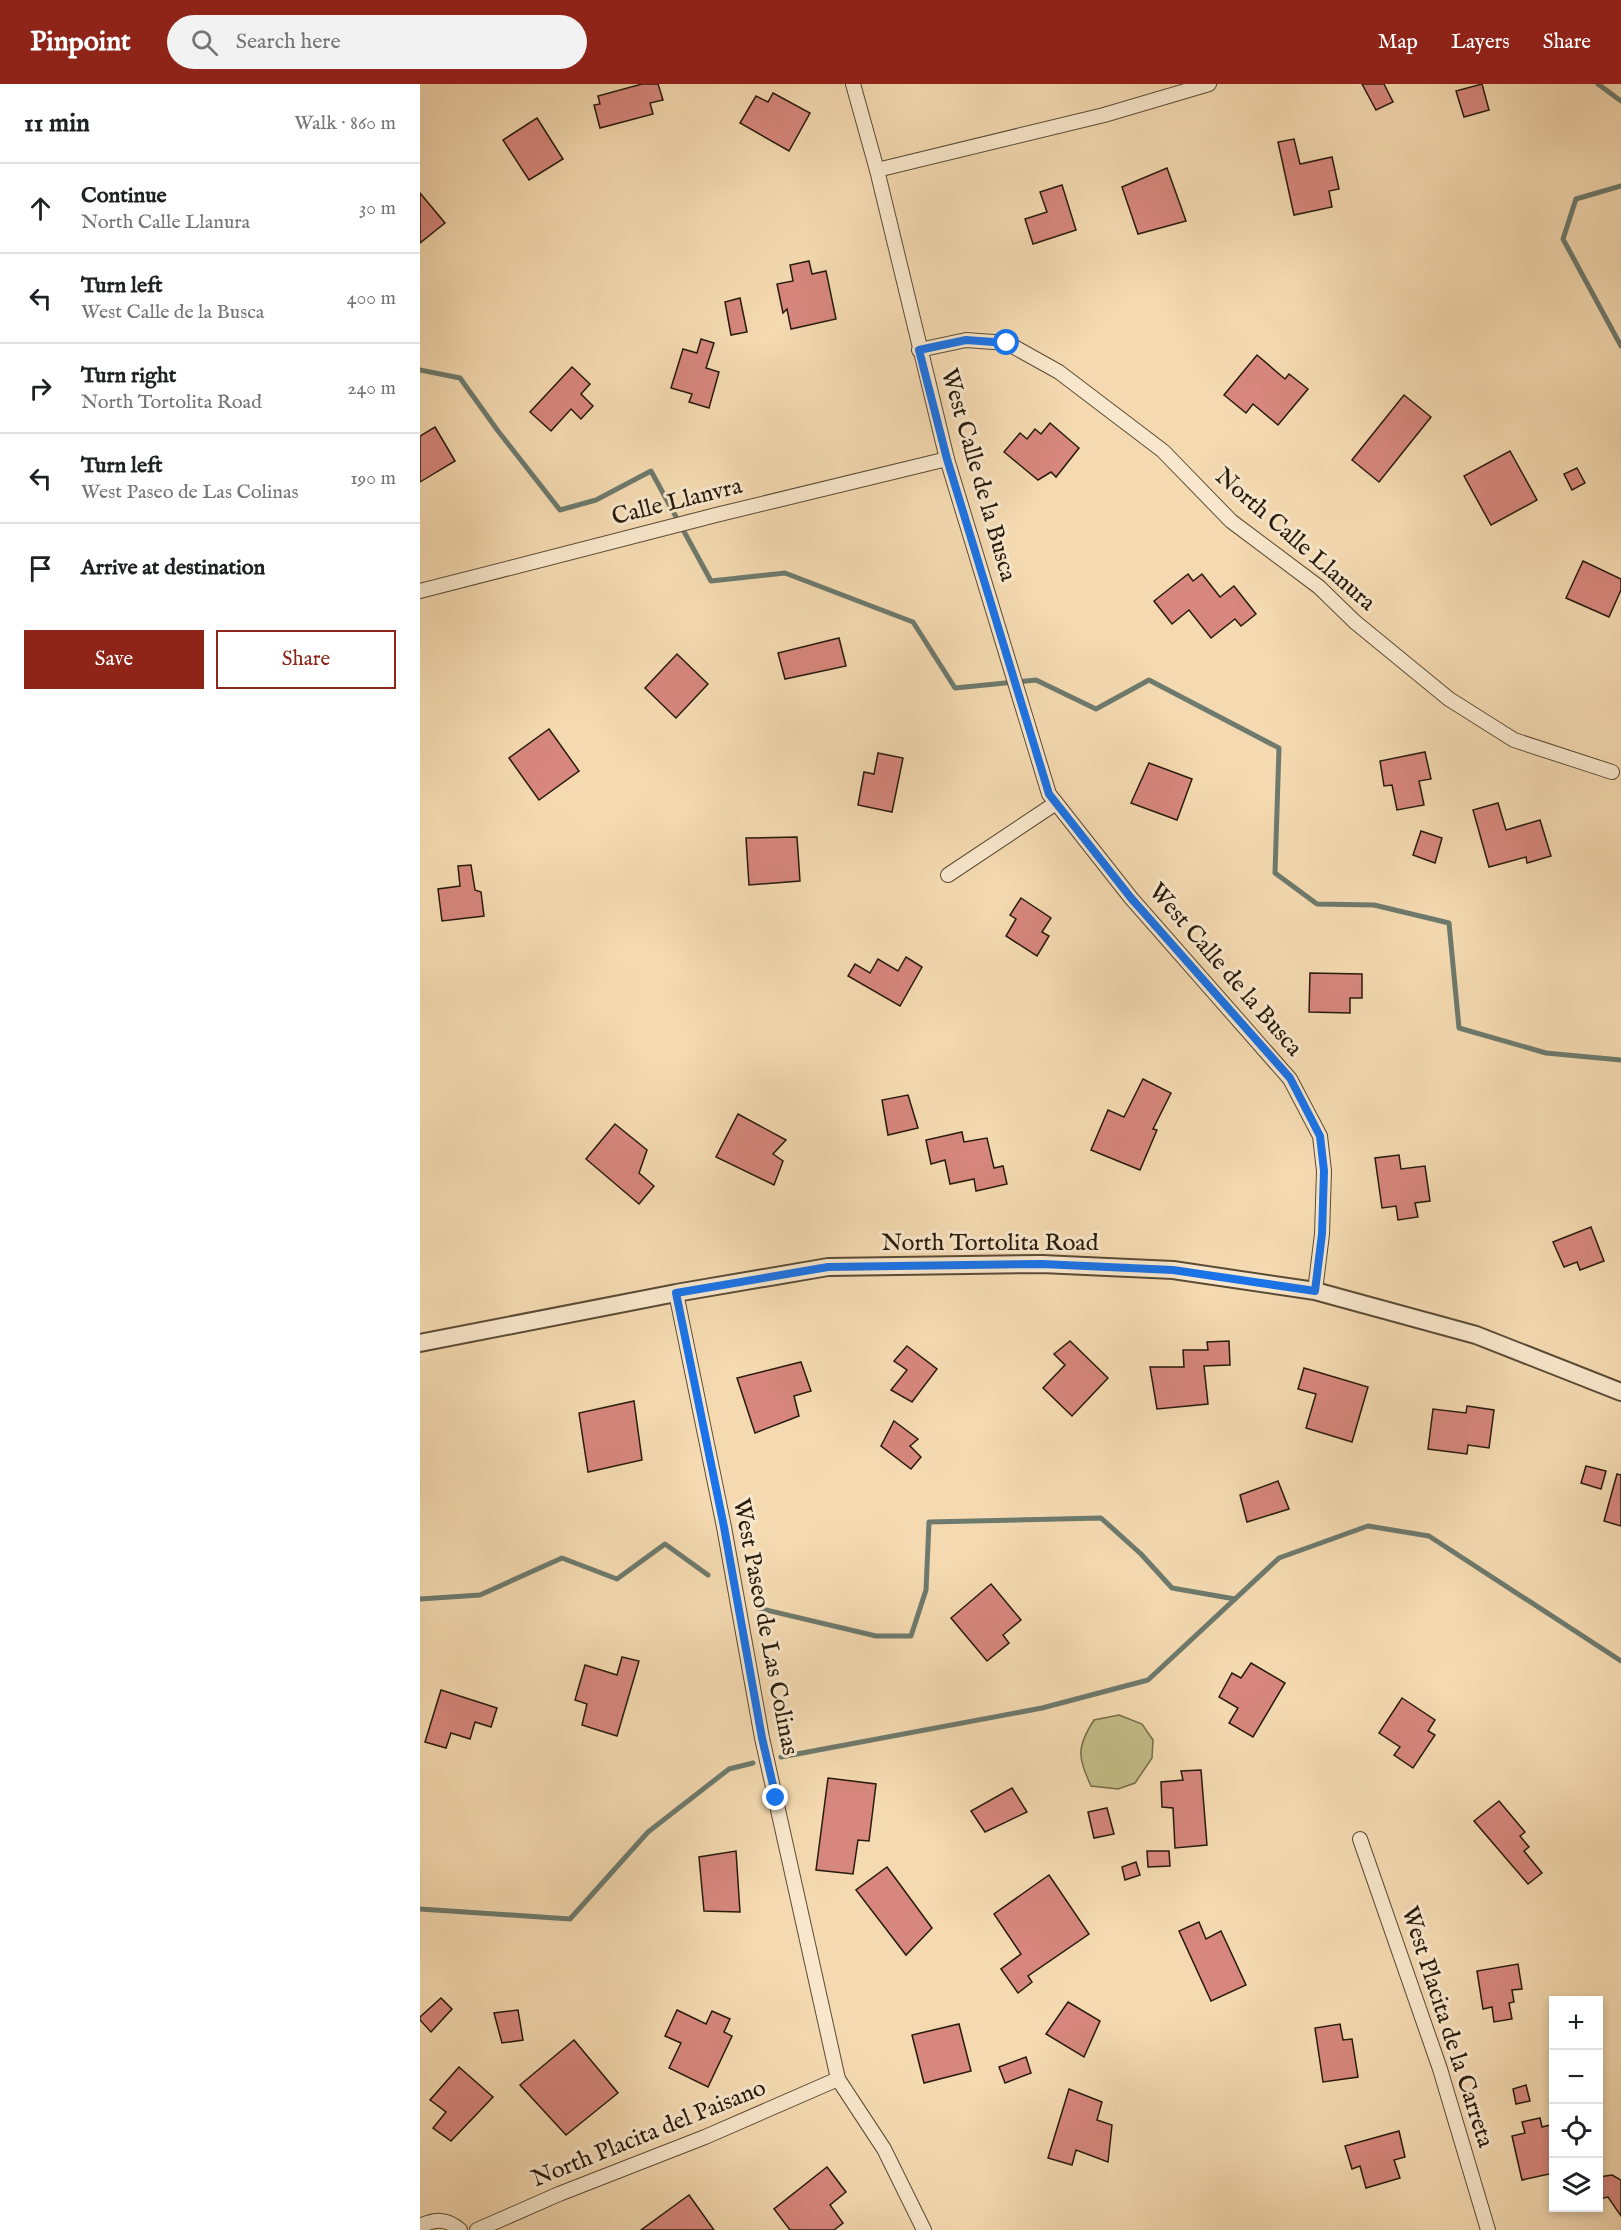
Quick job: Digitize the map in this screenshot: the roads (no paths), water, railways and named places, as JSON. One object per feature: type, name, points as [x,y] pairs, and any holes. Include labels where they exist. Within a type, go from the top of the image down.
[{"type":"street","name":"West Calle de la Busca","points":[[854,84],[947,459],[1049,794],[1138,906],[1290,1078],[1320,1136],[1323,1159],[1322,1234],[1315,1291]]},
{"type":"street","points":[[877,170],[1104,115],[1209,84]]},
{"type":"street","name":"North Calle Llanura","points":[[919,350],[966,340],[1007,343],[1059,372],[1163,451],[1231,521],[1319,586],[1355,622],[1449,699],[1514,741],[1612,772]]},
{"type":"street","name":"Calle Llanvra","points":[[420,591],[947,459]]},
{"type":"street","points":[[948,875],[1056,803]]},
{"type":"street","name":"North Tortolita Road","points":[[420,1343],[676,1293],[828,1267],[1042,1264],[1173,1270],[1315,1291],[1476,1335],[1621,1392]]},
{"type":"street","name":"West Paseo de Las Colinas","points":[[676,1293],[724,1527],[762,1738],[838,2079],[884,2149],[924,2230]]},
{"type":"street","name":"West Placita de la Carreta","points":[[1360,1839],[1440,2069],[1488,2230]]},
{"type":"street","name":"North Placita del Paisano","points":[[477,2230],[838,2079]]},
{"type":"street","points":[[420,2226],[431,2220],[443,2220],[460,2230]]},
{"type":"waterway","points":[[1598,84],[1621,101]]},
{"type":"waterway","points":[[1621,186],[1576,199],[1563,239],[1621,346]]},
{"type":"waterway","points":[[420,370],[460,378],[560,510],[596,500],[651,471],[711,581],[785,573],[913,622],[955,688],[1036,680],[1096,709],[1149,680],[1279,748],[1275,873],[1317,904],[1374,905],[1449,923],[1459,1028],[1546,1053],[1621,1060]]},
{"type":"waterway","points":[[758,1608],[876,1636],[911,1636],[926,1590],[929,1522],[1101,1518],[1141,1554],[1172,1588],[1235,1599]]},
{"type":"waterway","points":[[781,1757],[1042,1708],[1148,1680],[1279,1558],[1368,1526],[1429,1536],[1621,1661]]},
{"type":"waterway","points":[[420,1599],[480,1595],[562,1558],[617,1579],[665,1544],[708,1575]]},
{"type":"waterway","points":[[420,1909],[570,1919],[648,1832],[729,1769],[753,1763]]}]
